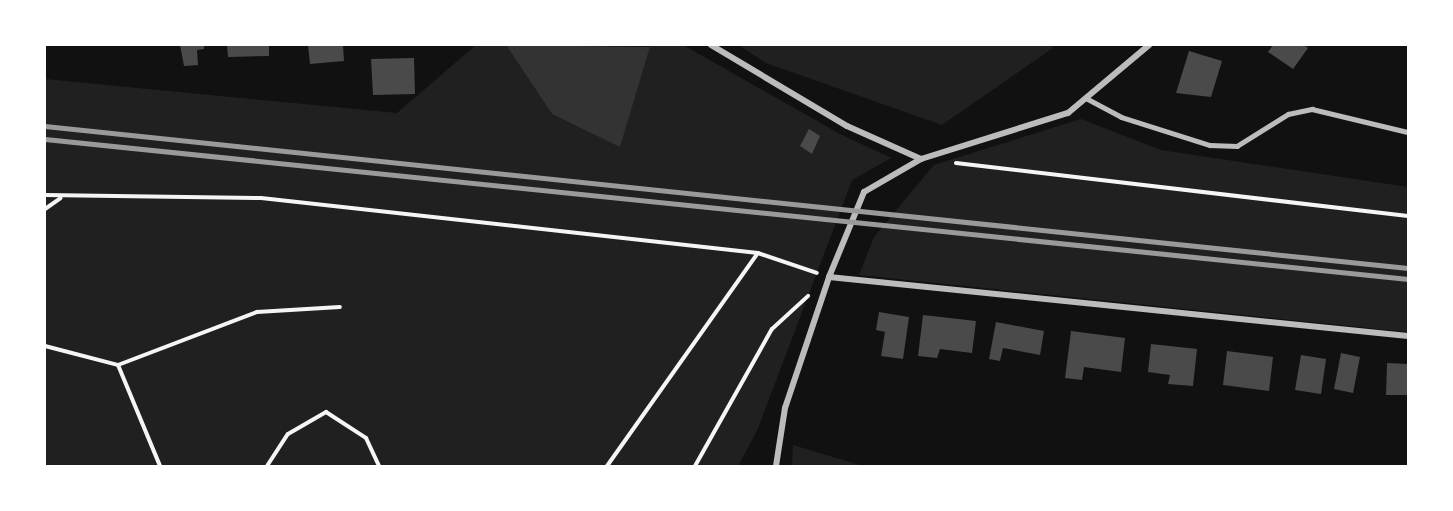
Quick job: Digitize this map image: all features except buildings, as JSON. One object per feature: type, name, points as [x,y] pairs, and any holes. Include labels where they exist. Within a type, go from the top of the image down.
[{"type":"street","points":[[711,45],[847,126],[921,159]]},
{"type":"street","points":[[776,466],[785,408],[829,277],[864,192],[921,159],[1068,113],[1149,45]]},
{"type":"street","points":[[829,277],[1408,336]]},
{"type":"lane","points":[[1086,98],[1121,117],[1210,145],[1237,146],[1288,114],[1312,110],[1408,132]]},
{"type":"path","points":[[921,159],[1408,216]]},
{"type":"path","points":[[45,195],[61,198],[261,198],[758,253],[829,277],[772,329],[695,466]]},
{"type":"path","points":[[45,208],[61,198]]},
{"type":"path","points":[[607,466],[758,253]]},
{"type":"path","points":[[45,346],[118,365],[257,312],[340,307]]},
{"type":"path","points":[[118,365],[160,466]]},
{"type":"path","points":[[267,466],[288,434],[326,412],[366,438],[379,466]]},
{"type":"shaded area","points":[[476,45],[506,45],[552,114],[620,146],[650,47],[647,45],[683,45],[840,134],[891,158],[852,180],[757,431],[738,466],[45,466],[45,79],[397,113]]},
{"type":"shaded area","points":[[506,45],[650,47],[620,147],[552,114]]},
{"type":"shaded area","points":[[738,45],[1051,45],[1053,48],[942,125],[766,63]]},
{"type":"shaded area","points":[[1081,119],[1161,150],[1408,187],[1408,332],[859,275],[874,237],[934,165]]},
{"type":"shaded area","points":[[793,445],[863,466],[792,466]]},
{"type":"railway","points":[[45,126],[1408,268]]},
{"type":"railway","points":[[45,139],[1408,279]]}]
